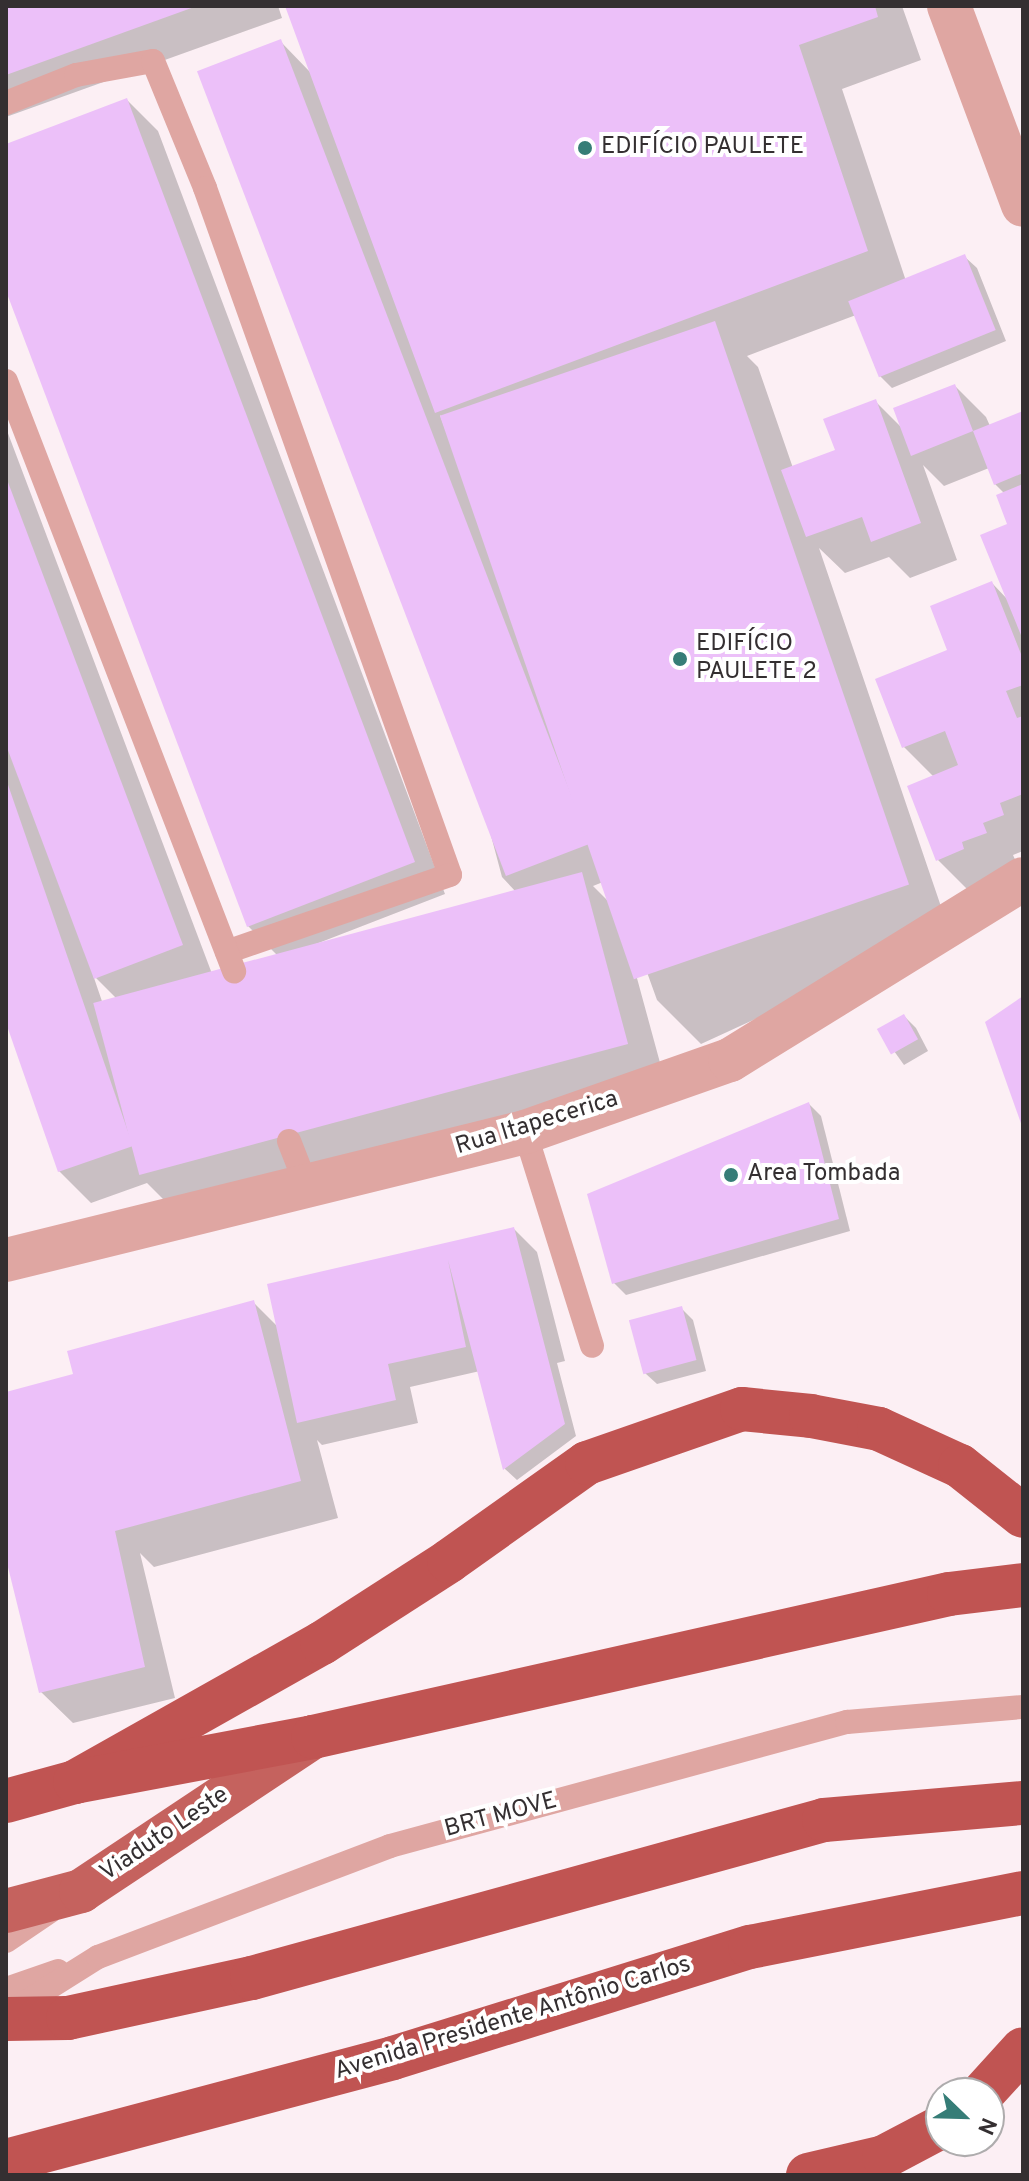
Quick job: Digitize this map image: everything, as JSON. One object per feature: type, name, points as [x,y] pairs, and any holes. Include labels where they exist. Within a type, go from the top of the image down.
[{"type":"highway","points":[[75,1782],[322,1643],[449,1561],[587,1463],[742,1409],[811,1416],[879,1429],[960,1466],[1023,1516]]},
{"type":"highway","points":[[6,1801],[75,1782],[313,1737],[949,1594],[1023,1585]]},
{"type":"highway","points":[[6,2017],[68,2018],[252,1978],[824,1820],[1023,1803]]},
{"type":"highway","name":"Avenida Presidente Antônio Carlos","points":[[6,2161],[393,2058],[750,1947],[1023,1893]]},
{"type":"highway","points":[[998,2077],[1023,2049]]},
{"type":"highway","points":[[822,2172],[884,2157],[925,2135]]},
{"type":"main road","name":"Viaduto Leste","points":[[6,1911],[81,1891],[313,1737]]},
{"type":"street","points":[[949,6],[1023,205]]},
{"type":"street","name":"Rua Itapecerica","points":[[6,1260],[525,1132],[730,1060],[1023,879]]},
{"type":"lane","points":[[6,103],[76,75],[153,61],[205,188],[450,875],[230,962],[6,381]]},
{"type":"lane","points":[[525,1132],[592,1346]]},
{"type":"lane","points":[[289,1141],[307,1187]]},
{"type":"lane","name":"BRT MOVE","points":[[6,2017],[98,1957],[390,1846],[847,1722],[1023,1707]]},
{"type":"lane","points":[[6,1941],[81,1891]]},
{"type":"lane","points":[[6,1989],[98,1957]]},
{"type":"building","points":[[6,6],[197,6],[6,75]]},
{"type":"building","name":"EDIFÍCIO PAULETE","points":[[285,6],[875,6],[878,17],[799,45],[868,251],[435,413]]},
{"type":"building","points":[[281,39],[590,844],[506,876],[197,71]]},
{"type":"building","points":[[127,98],[415,862],[247,927],[6,291],[6,144]]},
{"type":"building","points":[[965,254],[996,330],[879,377],[848,301]]},
{"type":"building","name":"EDIFÍCIO PAULETE 2","points":[[715,321],[909,885],[634,979],[440,416]]},
{"type":"building","points":[[955,384],[973,431],[911,456],[893,408]]},
{"type":"building","points":[[876,399],[921,523],[871,542],[862,517],[806,537],[781,470],[835,450],[823,419]]},
{"type":"building","points":[[1023,411],[1023,473],[994,485],[973,431]]},
{"type":"building","points":[[6,477],[183,945],[94,979],[6,745]]},
{"type":"building","points":[[1023,484],[1023,640],[980,535],[1007,524],[996,495]]},
{"type":"building","points":[[992,581],[1023,659],[1023,685],[1006,691],[1017,718],[1023,716],[1023,794],[1000,803],[1004,815],[983,823],[987,833],[962,842],[964,849],[936,861],[907,786],[958,765],[945,731],[902,748],[875,679],[947,650],[930,606]]},
{"type":"building","points":[[6,779],[133,1146],[58,1172],[6,1023]]},
{"type":"building","points":[[582,872],[628,1044],[139,1175],[93,1003]]},
{"type":"building","points":[[1023,996],[1023,1129],[985,1022]]},
{"type":"building","points":[[904,1014],[918,1039],[891,1054],[877,1029]]},
{"type":"building","name":"Area Tombada","points":[[809,1102],[839,1219],[612,1284],[587,1194]]},
{"type":"building","points":[[514,1227],[565,1424],[503,1470],[448,1260],[466,1347],[388,1364],[396,1400],[297,1423],[267,1284]]},
{"type":"building","points":[[254,1300],[301,1481],[115,1531],[145,1667],[39,1693],[6,1559],[6,1392],[73,1374],[67,1351]]},
{"type":"building","points":[[682,1306],[696,1360],[643,1374],[629,1320]]},
{"type":"place","name":"EDIFÍCIO PAULETE","points":[[585,148]]},
{"type":"place","name":"EDIFÍCIO PAULETE 2","points":[[680,659]]},
{"type":"place","name":"Area Tombada","points":[[731,1175]]}]
